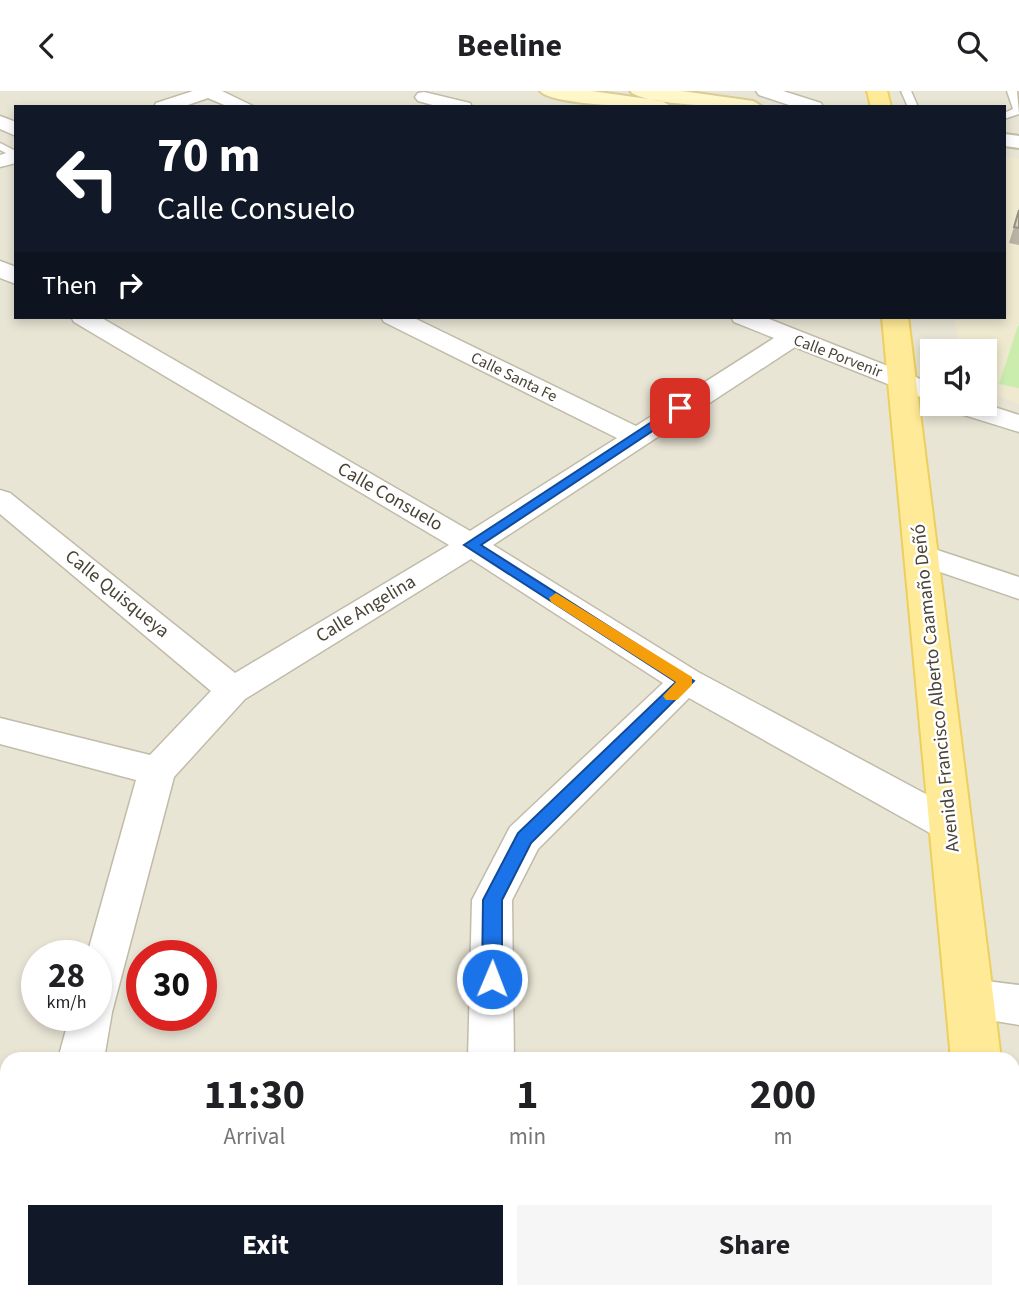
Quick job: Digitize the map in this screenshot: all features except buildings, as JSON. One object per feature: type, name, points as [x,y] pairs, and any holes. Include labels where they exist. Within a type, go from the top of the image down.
[{"type":"main road","points":[[550,91],[648,105]]},
{"type":"main road","points":[[640,91],[739,105]]},
{"type":"main road","name":"Avenida Francisco Alberto Caamaño Deñó","points":[[896,319],[918,387],[922,555],[975,1052]]},
{"type":"street","points":[[168,105],[207,91],[241,105]]},
{"type":"street","points":[[765,91],[808,105]]},
{"type":"street","points":[[424,96],[456,105]]},
{"type":"street","name":"Calle Consuelo","points":[[86,319],[471,545],[687,681],[951,826]]},
{"type":"street","name":"Calle Santa Fe","points":[[397,319],[636,436]]},
{"type":"street","name":"Calle Porvenir","points":[[748,319],[918,387]]},
{"type":"street","name":"Calle Angelina","points":[[112,940],[157,771],[233,690],[471,545],[636,436],[792,338]]},
{"type":"street","points":[[994,416],[1019,424]]},
{"type":"street","name":"Calle Quisqueya","points":[[0,499],[233,690]]},
{"type":"street","points":[[922,555],[1019,588]]},
{"type":"street","points":[[491,1052],[492,900],[524,838],[687,681]]},
{"type":"street","points":[[0,731],[157,771]]},
{"type":"street","points":[[970,998],[1019,1005]]},
{"type":"street","points":[[83,1052],[88,1031]]},
{"type":"lane","points":[[1006,115],[1018,109],[1012,91]]},
{"type":"shaded area","points":[[0,91],[1019,91],[1019,1052],[0,1052]]},
{"type":"shaded area","points":[[1006,157],[1019,159],[1019,404],[997,396],[997,339],[958,339],[954,319],[1006,319]]},
{"type":"green space","points":[[1019,326],[1019,388],[999,384]]},
{"type":"slow traffic","points":[[556,598],[687,681],[671,696]]},
{"type":"route","points":[[492,979],[492,900],[524,838],[687,681],[471,545],[680,408]]}]
